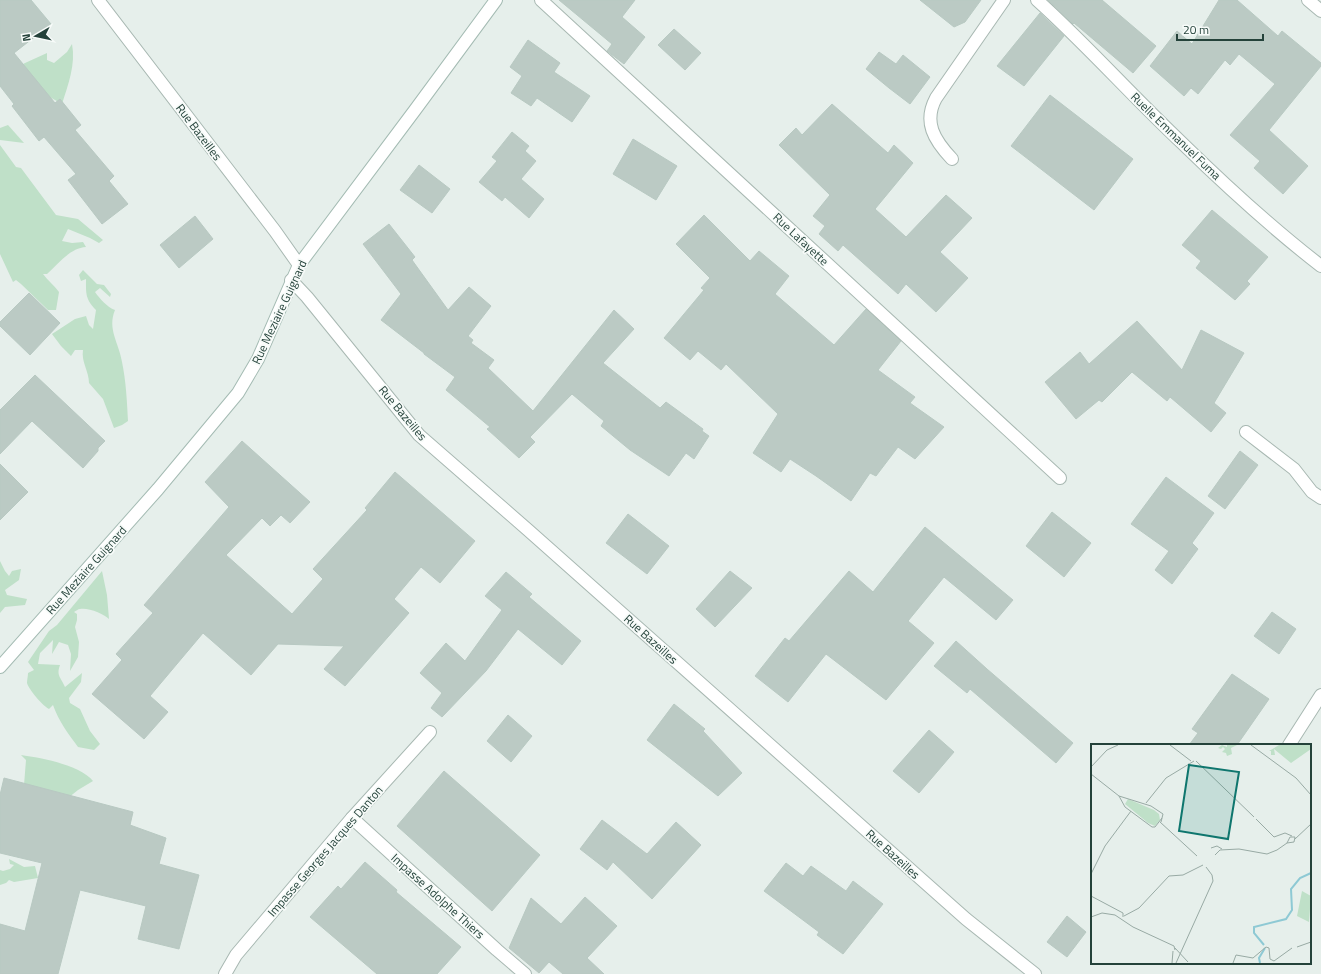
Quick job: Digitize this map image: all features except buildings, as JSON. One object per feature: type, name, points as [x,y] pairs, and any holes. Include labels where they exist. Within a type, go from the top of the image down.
[{"type":"street","name":"Rue Bazeilles","points":[[98,0],[275,231],[299,265]]},
{"type":"street","name":"Rue Meziaire Guignard","points":[[0,667],[158,489],[238,393],[258,359],[291,280],[299,265],[496,0]]},
{"type":"street","name":"Rue Lafayette","points":[[541,0],[1060,478]]},
{"type":"street","points":[[952,159],[941,147],[933,133],[929,118],[931,107],[1004,0]]},
{"type":"street","name":"Ruelle Emmanuel Fuma","points":[[1036,0],[1067,27],[1181,143],[1254,209],[1321,266]]},
{"type":"street","points":[[1308,0],[1321,11]]},
{"type":"street","name":"Rue Bazeilles","points":[[291,280],[307,296],[419,435],[966,918],[1035,974]]},
{"type":"street","points":[[1246,432],[1294,469],[1312,492],[1321,498]]},
{"type":"street","points":[[1290,744],[1321,695]]},
{"type":"street","name":"Impasse Georges Jacques Danton","points":[[225,974],[236,955],[352,818],[430,732]]},
{"type":"street","name":"Impasse Adolphe Thiers","points":[[352,818],[525,974]]},
{"type":"green space","points":[[72,44],[72,67],[62,104],[11,71],[47,53],[47,60],[54,63],[67,52]]},
{"type":"green space","points":[[8,125],[24,143],[0,140],[0,128]]},
{"type":"green space","points":[[0,145],[16,167],[21,168],[56,215],[78,219],[103,240],[99,243],[68,229],[62,241],[72,243],[83,242],[86,247],[70,253],[47,274],[43,274],[59,292],[56,310],[48,310],[16,280],[13,282],[0,254]]},
{"type":"green space","points":[[83,270],[97,284],[104,285],[111,294],[110,297],[100,288],[95,292],[109,307],[115,310],[112,323],[114,336],[121,355],[128,421],[114,428],[103,399],[89,383],[88,374],[83,359],[83,350],[75,350],[71,356],[52,334],[75,319],[86,316],[89,325],[93,329],[96,310],[87,296],[86,279],[81,281],[79,275]]},
{"type":"green space","points":[[0,561],[9,576],[12,571],[21,569],[19,580],[5,590],[7,595],[27,599],[25,605],[5,607],[0,613]]},
{"type":"green space","points":[[102,571],[107,595],[109,619],[100,613],[87,609],[79,609],[74,612],[77,614],[75,627],[79,642],[78,657],[70,671],[71,654],[68,645],[59,642],[52,654],[53,640],[40,653],[38,664],[60,665],[59,674],[65,687],[82,673],[81,682],[69,698],[70,703],[80,709],[90,731],[100,744],[94,750],[78,747],[61,722],[53,705],[49,709],[43,705],[30,690],[27,682],[28,673],[34,670],[28,662],[49,631],[57,625]]},
{"type":"green space","points":[[21,755],[60,763],[87,775],[93,781],[68,798],[24,785],[26,760]]},
{"type":"green space","points":[[9,859],[24,867],[35,866],[38,878],[14,882],[9,880],[0,885],[0,870],[3,871],[10,869],[14,865],[10,864]]}]
